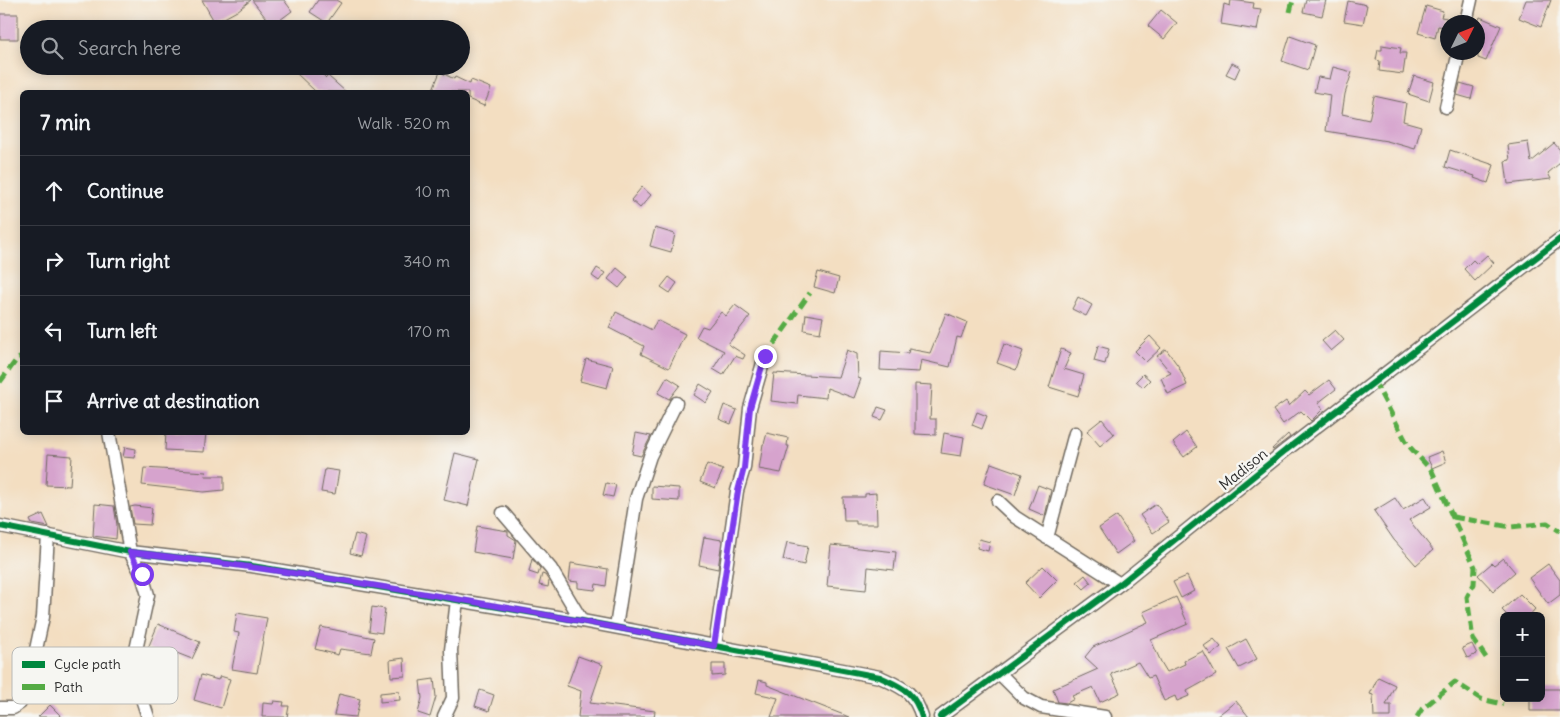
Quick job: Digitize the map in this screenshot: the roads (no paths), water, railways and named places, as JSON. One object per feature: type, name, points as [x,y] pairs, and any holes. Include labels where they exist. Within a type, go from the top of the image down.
[{"type":"street","points":[[1468,15],[1472,0]]},
{"type":"street","points":[[1446,106],[1457,60]]},
{"type":"street","name":"Madison","points":[[940,717],[1120,584],[1293,444],[1560,238]]},
{"type":"street","points":[[714,646],[738,491],[744,468],[750,408],[765,356]]},
{"type":"street","points":[[616,627],[636,500],[650,456],[676,403]]},
{"type":"street","points":[[1047,538],[1074,433]]},
{"type":"street","points":[[110,435],[130,552],[142,574],[148,595],[137,647]]},
{"type":"street","points":[[998,501],[1015,517],[1120,584]]},
{"type":"street","points":[[503,513],[551,569],[582,621]]},
{"type":"street","points":[[0,526],[130,552],[252,566],[582,621],[880,677],[908,690],[918,703],[922,717]]},
{"type":"street","points":[[37,647],[43,617],[48,535]]},
{"type":"street","points":[[444,717],[453,698],[451,650],[457,600]]},
{"type":"street","points":[[1000,673],[1024,698],[1041,707],[1105,717]]},
{"type":"street","points":[[0,708],[13,708],[19,704]]},
{"type":"street","points":[[144,704],[148,717]]}]
